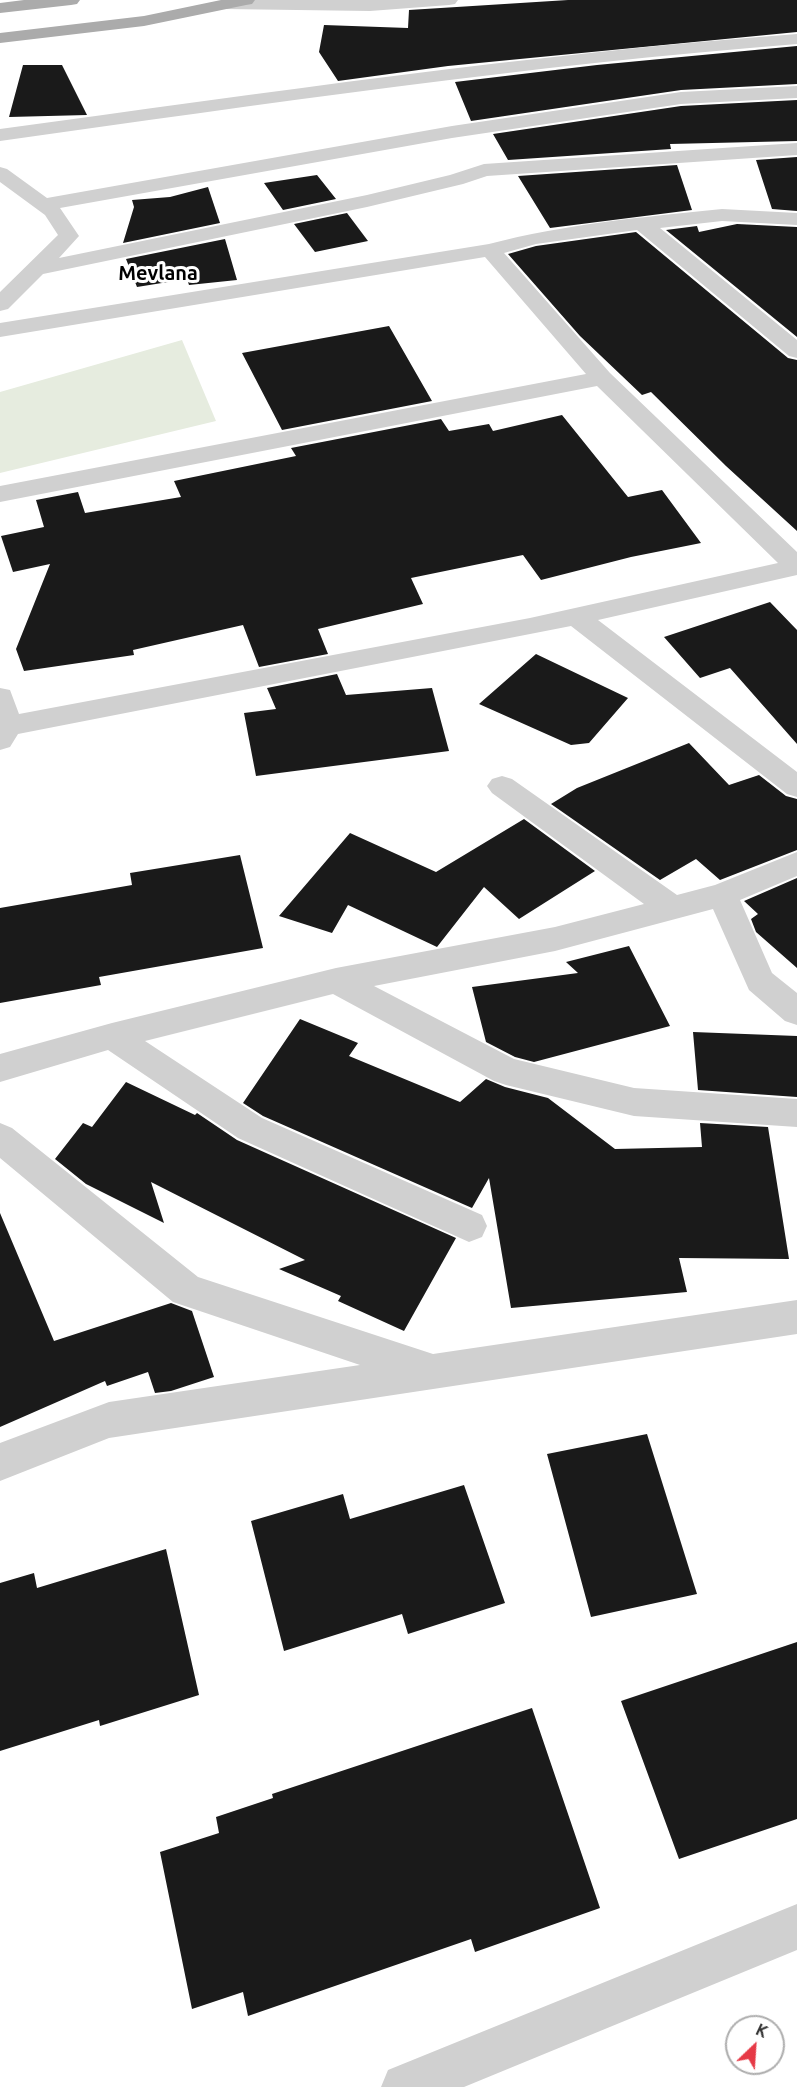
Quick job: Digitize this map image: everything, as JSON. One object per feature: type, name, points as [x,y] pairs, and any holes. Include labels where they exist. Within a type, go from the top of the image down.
[{"type":"main road","points":[[0,8],[70,0]]},
{"type":"main road","points":[[0,38],[144,21],[238,2]]},
{"type":"street","points":[[238,2],[363,3],[449,0]]},
{"type":"street","points":[[0,135],[351,87],[606,56],[797,39]]},
{"type":"street","points":[[43,205],[452,132],[670,99],[797,93]]},
{"type":"street","points":[[36,269],[367,201],[484,170],[797,149]]},
{"type":"street","points":[[0,173],[52,211],[69,236],[0,304]]},
{"type":"street","points":[[0,330],[490,250],[535,238],[722,215],[797,219]]},
{"type":"street","points":[[643,224],[797,351]]},
{"type":"street","points":[[490,250],[602,378],[796,567]]},
{"type":"street","points":[[0,494],[602,378]]},
{"type":"street","points":[[0,697],[4,733],[576,617],[796,567]]},
{"type":"street","points":[[576,617],[797,787]]},
{"type":"street","points":[[502,786],[673,908]]},
{"type":"street","points":[[0,1068],[112,1036],[336,981],[555,939],[722,896],[797,863]]},
{"type":"street","points":[[722,896],[760,981],[797,1012]]},
{"type":"street","points":[[336,981],[506,1071],[634,1102],[797,1113]]},
{"type":"street","points":[[112,1036],[250,1128],[469,1226]]},
{"type":"street","points":[[0,1138],[186,1290],[434,1371]]},
{"type":"street","points":[[0,1462],[109,1420],[797,1317]]},
{"type":"street","points":[[414,2085],[797,1928]]},
{"type":"shaded area","points":[[182,340],[216,421],[0,473],[0,392]]},
{"type":"building","points":[[568,0],[797,0],[797,32],[448,66],[338,81],[319,52],[324,25],[408,28],[409,10]]},
{"type":"building","points":[[797,46],[797,84],[681,90],[471,121],[455,82],[597,65]]},
{"type":"building","points":[[23,65],[62,65],[87,115],[9,117]]},
{"type":"building","points":[[797,100],[797,141],[670,144],[671,149],[508,160],[493,134],[681,106]]},
{"type":"building","points":[[797,157],[797,211],[772,209],[756,160]]},
{"type":"building","points":[[677,165],[692,210],[550,228],[518,176]]},
{"type":"building","points":[[317,175],[336,199],[283,210],[264,183]]},
{"type":"building","points":[[208,187],[220,223],[123,243],[134,207],[132,200],[170,197]]},
{"type":"building","points":[[347,213],[368,241],[315,252],[294,224]]},
{"type":"building","points":[[737,224],[797,227],[797,337],[666,230],[697,226],[699,232]]},
{"type":"building","points":[[636,232],[788,358],[797,360],[797,531],[726,466],[651,392],[642,395],[580,336],[508,254],[536,246]]},
{"type":"building","points":[[225,239],[237,280],[189,285],[187,279],[137,287],[126,259]]},
{"type":"building","points":[[389,326],[432,401],[282,430],[242,353]]},
{"type":"building","points":[[562,415],[628,497],[662,490],[701,543],[631,557],[541,580],[523,555],[411,578],[423,604],[318,629],[328,654],[259,667],[243,625],[133,650],[134,655],[24,671],[16,649],[50,564],[13,572],[1,536],[44,527],[36,500],[78,492],[85,513],[181,497],[174,481],[296,456],[291,448],[441,419],[449,431],[489,424],[493,431]]},
{"type":"building","points":[[770,602],[797,630],[797,744],[730,668],[700,678],[664,637]]},
{"type":"building","points":[[536,654],[628,698],[589,743],[571,745],[479,704]]},
{"type":"building","points":[[337,674],[346,695],[432,688],[449,751],[256,776],[244,713],[276,709],[267,688]]},
{"type":"building","points":[[689,743],[729,785],[759,775],[786,796],[797,799],[797,850],[720,880],[696,859],[660,880],[551,804],[577,788]]},
{"type":"building","points":[[524,819],[595,871],[519,919],[484,887],[437,947],[348,905],[332,933],[279,916],[350,833],[436,872]]},
{"type":"building","points":[[240,855],[263,948],[99,977],[101,985],[0,1003],[0,908],[132,885],[130,873]]},
{"type":"building","points":[[797,878],[797,968],[756,932],[751,919],[758,914],[744,901]]},
{"type":"building","points":[[629,946],[670,1026],[534,1062],[515,1057],[486,1042],[472,987],[578,973],[566,962]]},
{"type":"building","points":[[300,1019],[358,1043],[349,1056],[460,1102],[486,1079],[505,1087],[548,1098],[615,1149],[702,1147],[700,1123],[768,1127],[789,1259],[679,1258],[687,1292],[511,1308],[489,1178],[472,1208],[263,1116],[243,1103]]},
{"type":"building","points":[[693,1032],[797,1036],[797,1097],[698,1090]]},
{"type":"building","points":[[126,1082],[195,1115],[197,1113],[237,1140],[456,1238],[404,1331],[338,1301],[341,1296],[279,1269],[305,1260],[151,1182],[164,1223],[86,1184],[55,1159],[83,1123],[92,1127]]},
{"type":"building","points":[[0,1213],[54,1341],[171,1303],[192,1311],[214,1377],[171,1391],[155,1393],[148,1372],[107,1386],[105,1381],[0,1427]]},
{"type":"building","points":[[647,1434],[697,1594],[591,1617],[547,1454]]},
{"type":"building","points":[[464,1485],[505,1603],[408,1634],[402,1614],[284,1651],[251,1521],[343,1494],[350,1519]]},
{"type":"building","points":[[166,1549],[199,1695],[100,1726],[99,1720],[0,1751],[0,1583],[34,1573],[37,1588]]},
{"type":"building","points":[[797,1642],[797,1819],[679,1859],[621,1701]]},
{"type":"building","points":[[532,1708],[600,1908],[475,1952],[471,1939],[248,2016],[243,1992],[192,2009],[160,1852],[219,1833],[216,1817],[273,1798],[272,1794]]},
{"type":"district","name":"Mevlana","points":[[158,273]]}]
